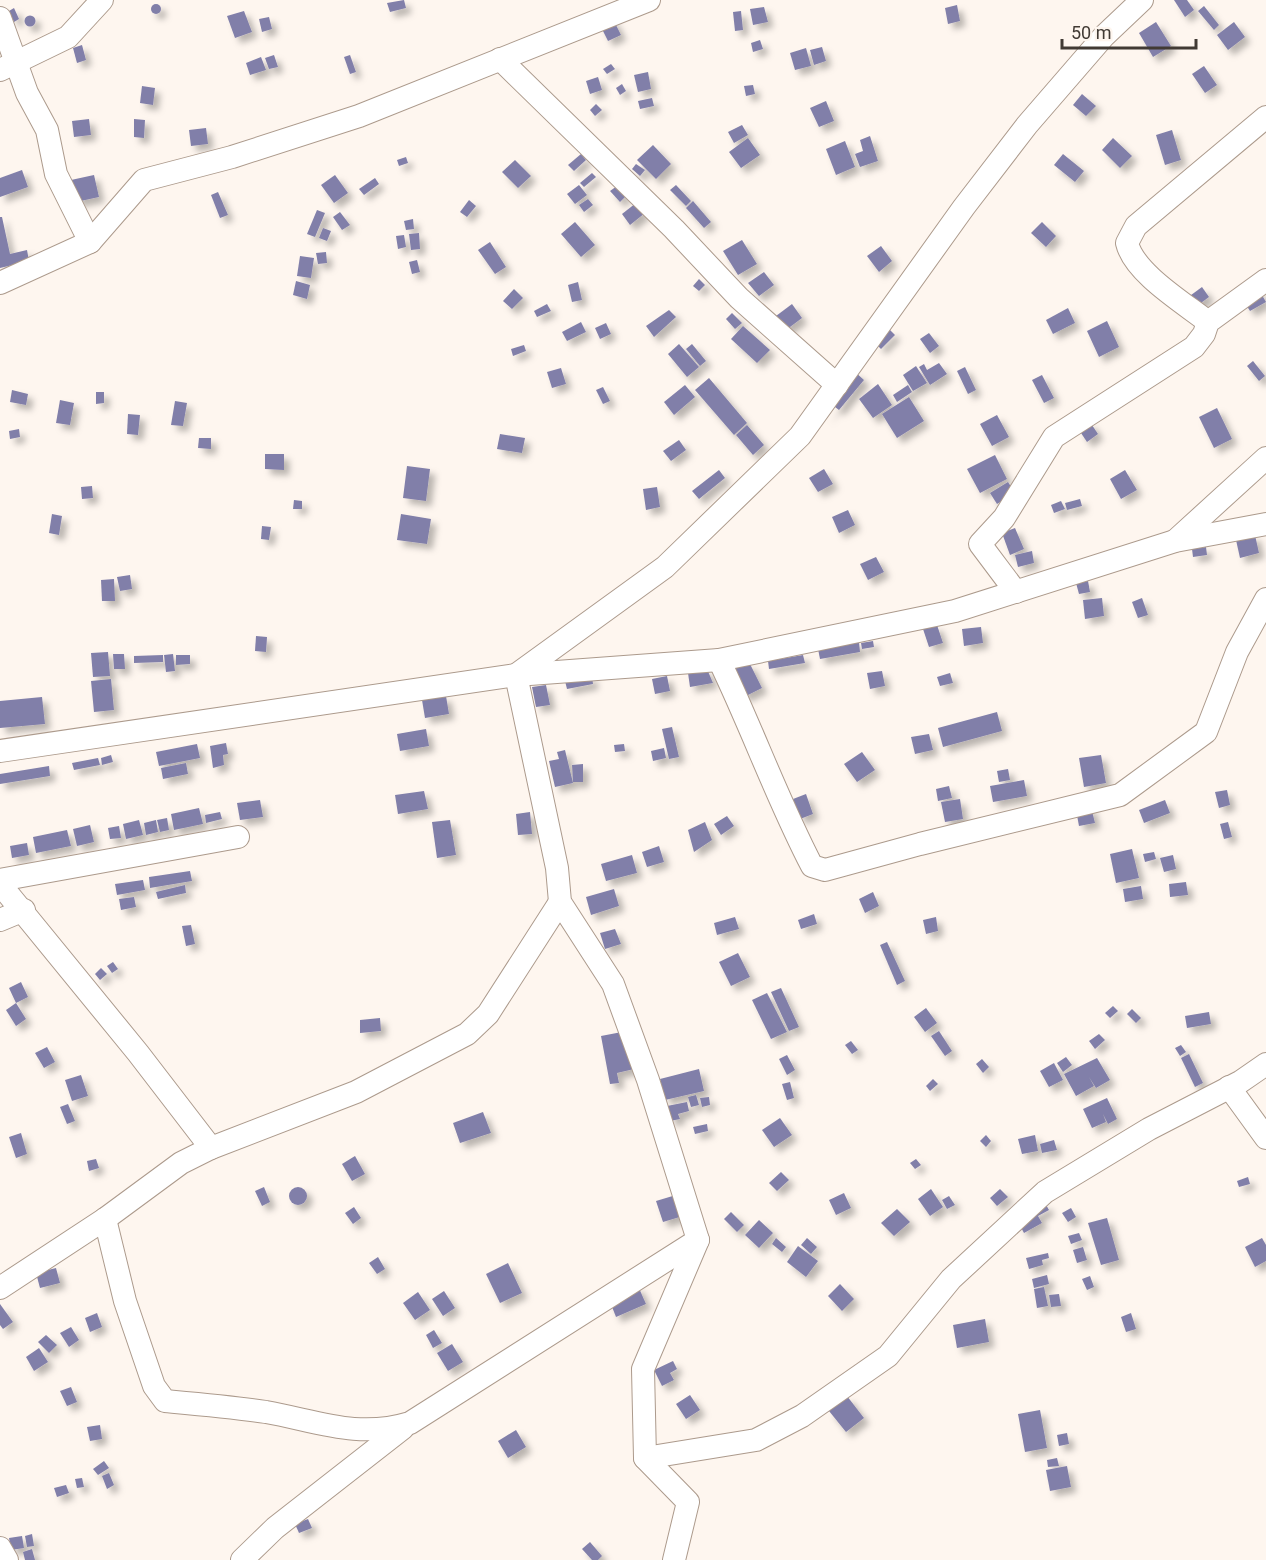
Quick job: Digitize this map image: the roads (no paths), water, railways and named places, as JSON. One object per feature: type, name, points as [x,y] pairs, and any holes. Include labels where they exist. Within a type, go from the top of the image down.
[{"type":"street","points":[[8,66],[68,38],[102,0]]},
{"type":"street","points":[[0,283],[90,242],[144,180],[232,157],[358,116],[649,0]]},
{"type":"street","points":[[516,675],[664,567],[800,436],[1027,125],[1104,36],[1142,0]]},
{"type":"street","points":[[0,18],[8,66],[27,93],[48,130],[56,174],[90,242]]},
{"type":"street","points":[[500,59],[674,229],[739,298],[837,385]]},
{"type":"street","points":[[1208,322],[1149,275],[1129,254],[1126,243],[1136,226],[1266,117]]},
{"type":"street","points":[[1016,592],[980,544],[1004,518],[1054,437],[1194,347],[1204,334],[1208,322],[1266,280]]},
{"type":"street","points":[[1175,542],[1266,458]]},
{"type":"street","points":[[0,751],[516,675],[719,660],[955,611],[1175,542],[1266,524]]},
{"type":"street","points":[[719,660],[744,711],[785,813],[812,866],[825,870],[1120,795],[1206,732],[1237,652],[1266,599]]},
{"type":"street","points":[[516,675],[556,868],[560,902],[614,984],[648,1080],[698,1240],[643,1369],[645,1458],[688,1502],[674,1560]]},
{"type":"street","points":[[211,1148],[0,882],[238,837]]},
{"type":"street","points":[[0,1288],[105,1219],[181,1164],[211,1148],[356,1092],[467,1034],[488,1014],[560,902]]},
{"type":"street","points":[[0,920],[24,910]]},
{"type":"street","points":[[645,1458],[756,1440],[802,1416],[888,1356],[951,1279],[1045,1192],[1266,1064]]},
{"type":"street","points":[[1229,1087],[1266,1138]]},
{"type":"street","points":[[105,1219],[124,1301],[154,1386],[165,1401],[264,1412],[354,1430],[385,1431],[416,1419]]},
{"type":"street","points":[[242,1560],[275,1528],[416,1419],[698,1240]]},
{"type":"street","points":[[0,1548],[7,1560]]}]
